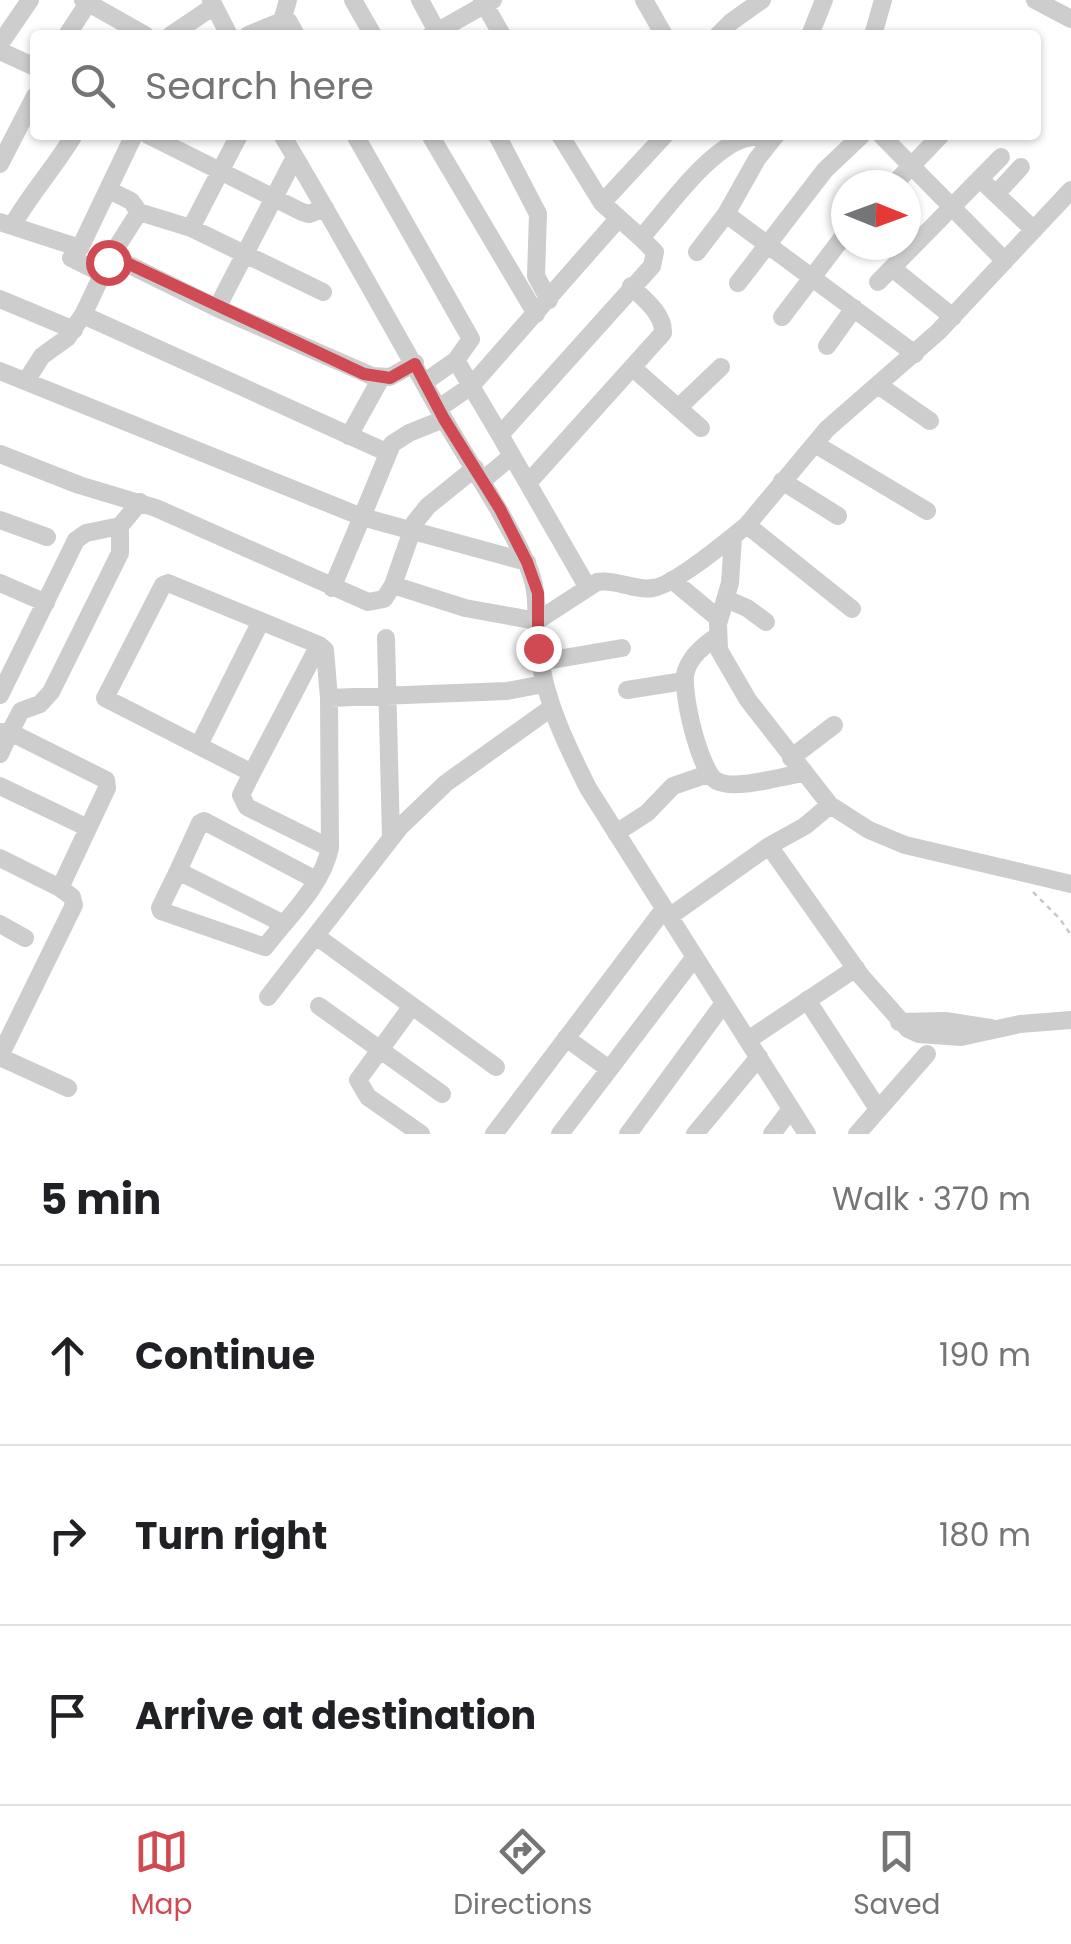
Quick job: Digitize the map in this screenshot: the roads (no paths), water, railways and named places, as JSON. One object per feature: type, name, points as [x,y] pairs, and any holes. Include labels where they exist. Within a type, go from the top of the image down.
[{"type":"street","points":[[30,0],[0,48],[30,64]]},
{"type":"street","points":[[354,0],[370,30]]},
{"type":"street","points":[[420,0],[434,30]]},
{"type":"street","points":[[644,0],[661,30]]},
{"type":"street","points":[[723,30],[762,0]]},
{"type":"street","points":[[812,30],[824,0]]},
{"type":"street","points":[[874,30],[883,0]]},
{"type":"street","points":[[1034,0],[1071,19]]},
{"type":"street","points":[[70,30],[86,1],[131,30]]},
{"type":"street","points":[[442,30],[486,2],[500,30]]},
{"type":"street","points":[[177,30],[212,3],[226,30]]},
{"type":"street","points":[[255,30],[285,7]]},
{"type":"street","points":[[0,164],[30,106]]},
{"type":"street","points":[[71,140],[52,172],[6,224],[217,308],[364,374],[390,378],[415,364]]},
{"type":"street","points":[[75,253],[132,140]]},
{"type":"street","points":[[158,140],[309,214],[325,208]]},
{"type":"street","points":[[191,228],[236,140]]},
{"type":"street","points":[[285,140],[527,562],[538,593],[544,684],[588,788],[806,1134]]},
{"type":"street","points":[[358,140],[489,366]]},
{"type":"street","points":[[433,140],[542,307]]},
{"type":"street","points":[[500,140],[538,214],[536,276],[542,307]]},
{"type":"street","points":[[500,436],[656,259],[655,252],[602,203],[563,140]]},
{"type":"street","points":[[602,203],[660,140]]},
{"type":"street","points":[[641,238],[718,154],[742,140]]},
{"type":"street","points":[[697,252],[772,140]]},
{"type":"street","points":[[738,283],[824,170],[857,140]]},
{"type":"street","points":[[886,140],[1005,261]]},
{"type":"street","points":[[908,170],[935,140]]},
{"type":"street","points":[[217,308],[295,157]]},
{"type":"street","points":[[878,282],[1001,157]]},
{"type":"street","points":[[996,194],[1021,167]]},
{"type":"street","points":[[980,179],[1034,230]]},
{"type":"street","points":[[109,190],[131,200],[139,212]]},
{"type":"street","points":[[393,585],[465,608],[537,620],[605,580],[656,588],[672,580],[740,531],[841,416],[915,354],[1071,190]]},
{"type":"street","points":[[139,212],[191,228],[324,292]]},
{"type":"street","points":[[26,381],[42,356],[78,322],[139,212]]},
{"type":"street","points":[[726,214],[915,354]]},
{"type":"street","points":[[332,588],[386,452],[400,438],[442,414],[472,386],[618,219]]},
{"type":"street","points":[[782,317],[831,252]]},
{"type":"street","points":[[892,268],[952,317]]},
{"type":"street","points":[[528,483],[660,338],[664,328],[659,316],[632,286]]},
{"type":"street","points":[[0,299],[78,322],[386,452]]},
{"type":"street","points":[[828,346],[854,308]]},
{"type":"street","points":[[425,382],[456,360],[471,339]]},
{"type":"street","points":[[456,360],[588,588]]},
{"type":"street","points":[[678,408],[721,367]]},
{"type":"street","points":[[633,368],[701,428]]},
{"type":"street","points":[[0,371],[362,517],[527,562]]},
{"type":"street","points":[[348,436],[381,378]]},
{"type":"street","points":[[878,385],[930,421]]},
{"type":"street","points":[[815,444],[927,511]]},
{"type":"street","points":[[0,454],[79,485],[140,502],[368,602],[384,599],[393,585],[411,531],[428,506],[512,456]]},
{"type":"street","points":[[782,481],[838,516]]},
{"type":"street","points":[[0,754],[5,732],[22,710],[40,704],[51,692],[120,554],[120,526],[140,502]]},
{"type":"street","points":[[0,520],[47,537]]},
{"type":"street","points":[[22,710],[0,699],[76,540],[86,532],[120,526]]},
{"type":"street","points":[[740,531],[718,627],[719,650],[732,676],[830,805],[869,830],[906,846],[1071,884]]},
{"type":"street","points":[[740,531],[852,609]]},
{"type":"street","points":[[672,580],[718,627]]},
{"type":"street","points":[[0,583],[46,603]]},
{"type":"street","points":[[252,773],[105,698],[163,585],[168,583],[320,644],[325,650],[330,848],[316,880],[265,948],[161,911],[204,821],[316,880]]},
{"type":"street","points":[[726,600],[766,622]]},
{"type":"street","points":[[199,746],[261,621]]},
{"type":"street","points":[[718,627],[694,655],[684,681],[698,744],[708,774],[714,780],[731,784],[797,765],[834,725]]},
{"type":"street","points":[[386,638],[391,838]]},
{"type":"street","points":[[320,644],[240,795],[247,807],[330,848]]},
{"type":"street","points":[[0,648],[20,656]]},
{"type":"street","points":[[540,662],[622,648]]},
{"type":"street","points":[[626,690],[684,681]]},
{"type":"street","points":[[329,698],[508,691],[544,684]]},
{"type":"street","points":[[268,996],[391,838],[446,784],[551,708]]},
{"type":"street","points":[[5,732],[106,780],[108,788],[60,888]]},
{"type":"street","points":[[616,833],[647,813],[673,786],[708,774]]},
{"type":"street","points":[[0,786],[88,828]]},
{"type":"street","points":[[494,1134],[667,912],[805,826],[830,805]]},
{"type":"street","points":[[769,846],[899,1022],[946,1021],[996,1028],[1071,1020]]},
{"type":"street","points":[[0,858],[72,897],[74,905],[0,1056],[68,1088]]},
{"type":"street","points":[[178,872],[284,924]]},
{"type":"street","points":[[0,924],[26,938]]},
{"type":"street","points":[[316,936],[496,1067]]},
{"type":"street","points":[[560,1134],[694,958]]},
{"type":"street","points":[[748,1040],[856,968]]},
{"type":"street","points":[[807,1000],[878,1109]]},
{"type":"street","points":[[628,1134],[724,1003]]},
{"type":"street","points":[[319,1006],[442,1094]]},
{"type":"street","points":[[412,1006],[360,1074],[358,1084],[368,1097],[421,1134]]},
{"type":"street","points":[[566,1038],[610,1068]]},
{"type":"street","points":[[857,1134],[926,1054]]},
{"type":"street","points":[[695,1134],[759,1057]]},
{"type":"street","points":[[772,1134],[791,1109]]}]
